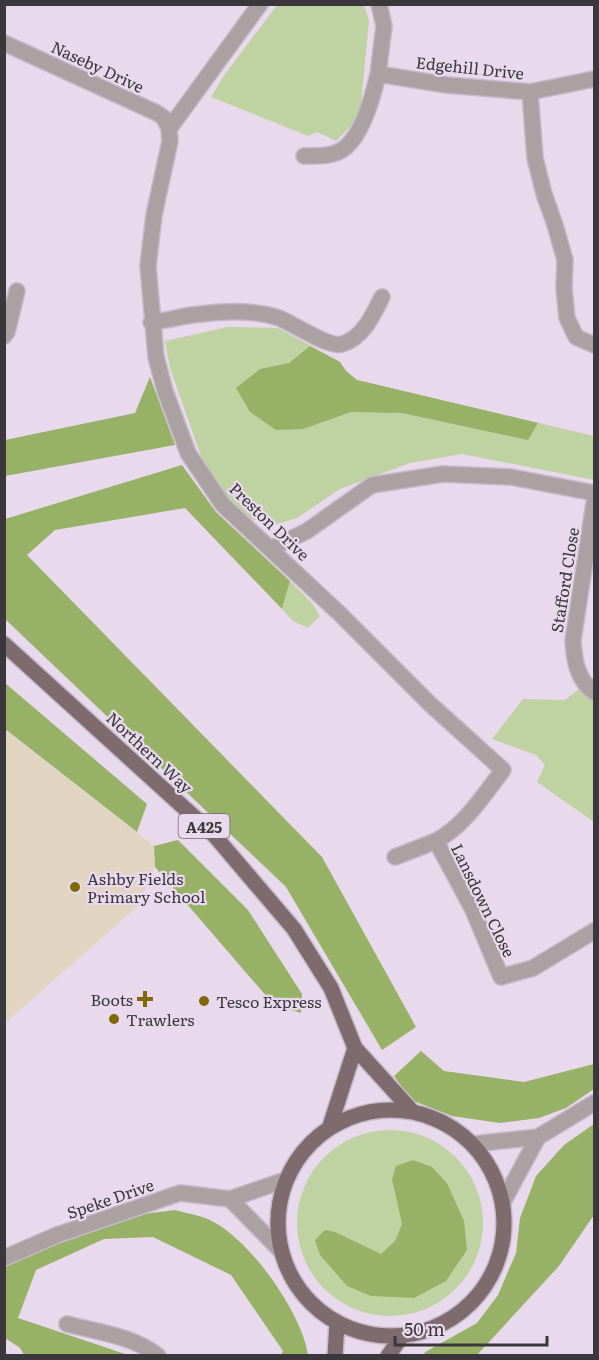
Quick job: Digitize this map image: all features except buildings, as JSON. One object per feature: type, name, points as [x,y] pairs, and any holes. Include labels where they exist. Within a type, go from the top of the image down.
[{"type":"main road","name":"Northern Way","points":[[4,644],[214,835],[294,929],[331,988],[355,1048]]},
{"type":"main road","name":"A425","points":[[355,1048],[412,1111]]},
{"type":"main road","points":[[330,1126],[355,1048]]},
{"type":"main road","points":[[370,1111],[412,1111],[441,1121],[473,1144],[494,1174],[503,1202],[502,1248],[483,1290],[450,1320],[425,1332],[402,1336],[377,1336],[337,1323],[316,1309],[296,1286],[280,1250],[278,1211],[285,1180],[307,1145],[330,1126],[370,1111]]},
{"type":"main road","points":[[335,1356],[337,1323]]},
{"type":"main road","points":[[388,1356],[402,1336]]},
{"type":"street","points":[[169,129],[260,4]]},
{"type":"street","points":[[304,156],[326,156],[345,148],[359,129],[373,95],[378,74],[384,26],[379,4]]},
{"type":"street","name":"Naseby Drive","points":[[4,43],[157,113],[164,118],[169,129]]},
{"type":"street","name":"Edgehill Drive","points":[[378,74],[447,85],[530,92],[594,79]]},
{"type":"street","points":[[530,92],[535,158],[565,260],[564,288],[567,318],[576,337],[594,345]]},
{"type":"street","name":"Preston Drive","points":[[169,129],[169,144],[154,215],[148,267],[151,322],[156,357],[165,391],[188,453],[223,505],[272,549],[430,704],[503,770]]},
{"type":"street","points":[[4,336],[10,323],[17,291]]},
{"type":"street","points":[[151,322],[201,314],[248,312],[278,318],[306,330],[325,342],[340,345],[358,337],[382,297]]},
{"type":"street","points":[[272,549],[307,531],[372,485],[443,474],[511,477],[594,493]]},
{"type":"street","name":"Stafford Close","points":[[594,503],[573,640],[574,661],[582,677],[594,692]]},
{"type":"street","name":"Lansdown Close","points":[[395,857],[451,833],[503,770]]},
{"type":"street","name":"Lansdown Close","points":[[435,841],[473,910],[501,977],[533,968],[594,931]]},
{"type":"street","points":[[473,1144],[538,1137],[594,1103]]},
{"type":"street","points":[[503,1202],[538,1137]]},
{"type":"street","name":"Speke Drive","points":[[4,1258],[57,1235],[180,1193],[230,1199],[285,1180]]},
{"type":"street","points":[[230,1199],[280,1250]]},
{"type":"street","points":[[67,1324],[120,1338],[145,1347],[158,1356]]},
{"type":"shaded area","name":"Ashby Fields Primary School","points":[[4,729],[154,846],[155,867],[137,907],[5,1023]]},
{"type":"green space","points":[[278,4],[364,5],[369,20],[361,105],[351,126],[336,141],[317,132],[308,136],[211,97],[225,74]]},
{"type":"green space","points":[[228,327],[278,328],[340,362],[346,371],[357,380],[594,436],[594,480],[462,454],[410,463],[340,489],[297,518],[277,524],[250,519],[209,479],[170,368],[165,341]]},
{"type":"green space","points":[[310,346],[340,362],[346,371],[357,380],[538,423],[528,440],[402,413],[351,412],[303,429],[276,430],[250,412],[236,388],[260,369],[289,363]]},
{"type":"green space","points":[[150,377],[175,445],[5,476],[5,440],[135,413]]},
{"type":"green space","points":[[182,465],[216,512],[290,581],[282,609],[185,508],[55,530],[27,555],[322,857],[416,1027],[382,1050],[286,887],[5,619],[5,519]]},
{"type":"green space","points":[[290,581],[312,603],[320,616],[308,628],[293,621],[282,609]]},
{"type":"green space","points":[[5,683],[147,804],[137,832],[5,729]]},
{"type":"green space","points":[[583,686],[594,700],[594,822],[537,782],[545,765],[536,755],[492,739],[523,699],[565,700]]},
{"type":"green space","points":[[178,840],[248,910],[302,994],[301,1013],[274,1005],[155,867],[154,846]]},
{"type":"green space","points":[[421,1051],[444,1071],[524,1082],[594,1064],[594,1089],[566,1108],[539,1118],[500,1123],[452,1116],[411,1100],[394,1076]]},
{"type":"green space","points":[[594,1124],[594,1215],[559,1266],[477,1355],[422,1355],[477,1323],[498,1295],[516,1253],[520,1218],[536,1176],[564,1145]]},
{"type":"green space","points":[[390,1130],[425,1137],[456,1157],[476,1188],[483,1223],[476,1258],[456,1289],[425,1309],[390,1316],[355,1309],[324,1289],[304,1258],[297,1223],[304,1188],[324,1157],[355,1137]]},
{"type":"green space","points":[[413,1160],[432,1167],[447,1183],[464,1221],[467,1250],[446,1281],[414,1298],[371,1296],[347,1286],[320,1255],[315,1240],[325,1230],[335,1232],[381,1254],[395,1241],[402,1224],[392,1179],[396,1166]]},
{"type":"green space","points":[[175,1210],[210,1220],[241,1243],[257,1260],[272,1279],[296,1319],[308,1355],[281,1355],[283,1351],[231,1275],[153,1237],[104,1239],[36,1270],[18,1318],[128,1355],[24,1355],[20,1348],[5,1338],[4,1268],[65,1235],[127,1216]]},
{"type":"place","name":"Ashby Fields Primary School","points":[[75,887]]},
{"type":"place","name":"Boots","points":[[145,999]]},
{"type":"place","name":"Tesco Express","points":[[204,1001]]},
{"type":"place","name":"Trawlers","points":[[114,1019]]}]
